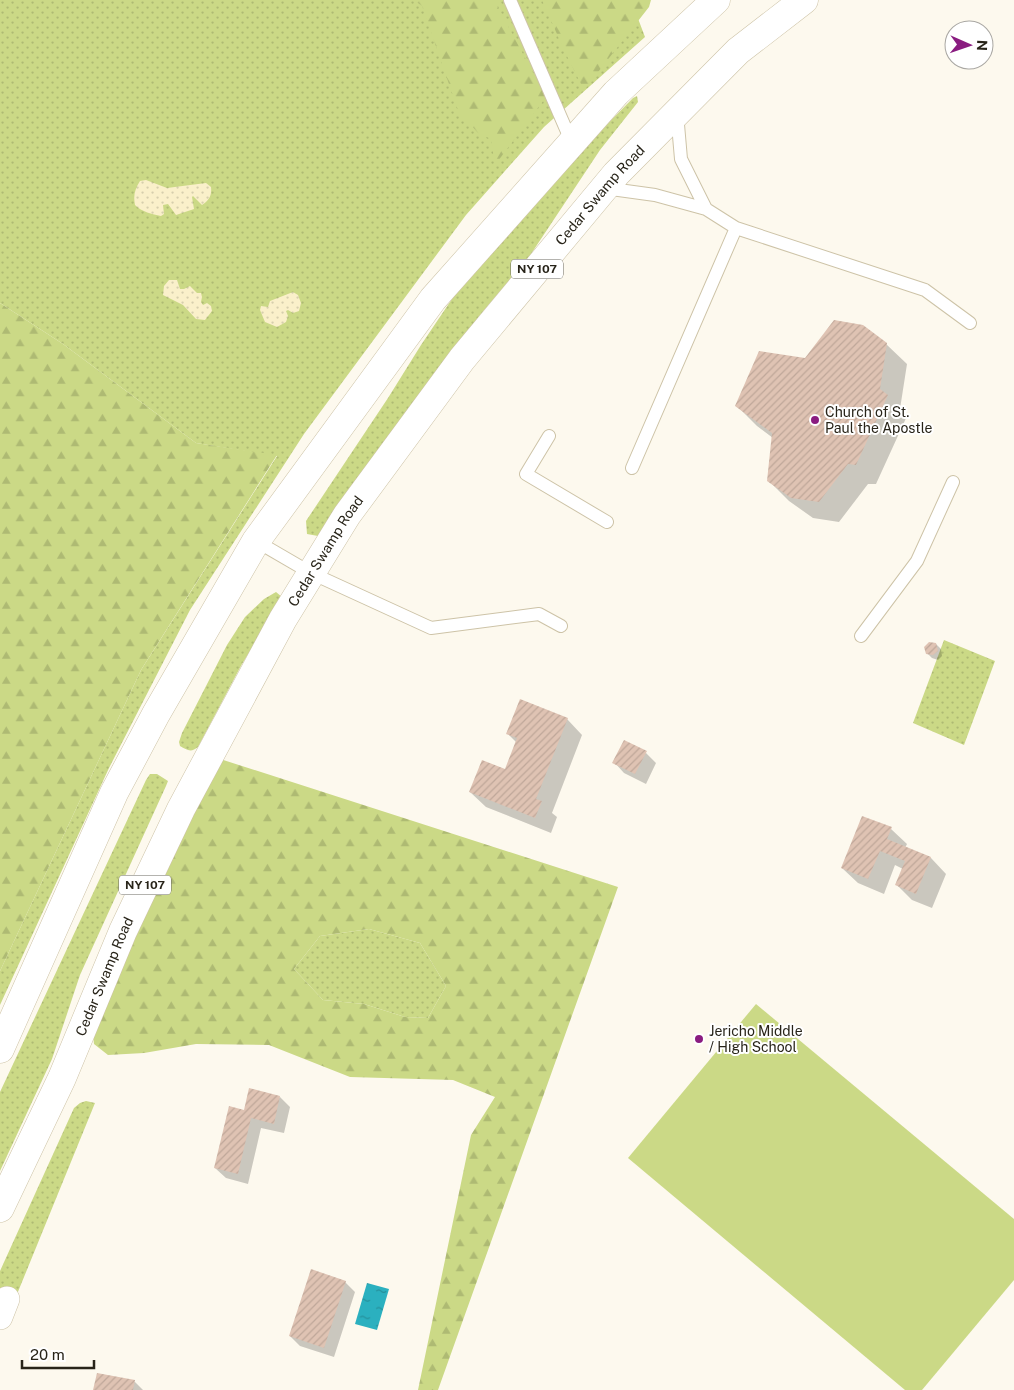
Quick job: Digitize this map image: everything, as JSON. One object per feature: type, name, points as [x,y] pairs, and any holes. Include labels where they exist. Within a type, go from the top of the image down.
[{"type":"main road","points":[[0,1049],[114,793],[156,714],[256,541],[433,300],[616,93],[716,0]]},
{"type":"main road","name":"Cedar Swamp Road","points":[[0,1208],[62,1078],[123,932],[180,809],[283,619],[348,515],[462,359],[616,174],[738,51],[804,0]]},
{"type":"lane","points":[[510,0],[572,143]]},
{"type":"lane","points":[[677,112],[681,159],[706,209]]},
{"type":"lane","points":[[604,188],[655,194],[706,209],[736,228],[925,290],[970,323]]},
{"type":"lane","points":[[632,468],[736,228]]},
{"type":"lane","points":[[549,436],[526,474],[607,522]]},
{"type":"lane","points":[[861,636],[917,561],[953,482]]},
{"type":"lane","points":[[256,541],[311,573],[431,628],[539,614],[561,626]]},
{"type":"green space","points":[[0,0],[631,0],[645,37],[544,127],[466,215],[304,434],[190,610],[109,768],[0,1005],[0,971],[141,670],[277,456],[196,443],[63,344],[0,303]]},
{"type":"green space","points":[[414,0],[494,0],[546,97],[495,165],[491,139],[478,133],[458,110],[422,6]]},
{"type":"green space","points":[[542,0],[651,0],[649,7],[584,90]]},
{"type":"green space","points":[[637,96],[638,102],[600,150],[529,257],[480,315],[323,532],[318,536],[307,534],[306,521],[458,290],[559,173]]},
{"type":"green space","points":[[0,303],[63,344],[196,443],[277,455],[141,670],[0,971]]},
{"type":"green space","points":[[276,592],[282,597],[281,601],[242,664],[198,747],[187,750],[180,746],[179,742],[182,733],[227,645],[245,617],[264,599]]},
{"type":"green space","points":[[944,640],[995,661],[964,745],[913,723]]},
{"type":"green space","points":[[214,757],[618,887],[438,1390],[418,1390],[471,1135],[495,1097],[453,1080],[350,1077],[269,1045],[196,1044],[144,1053],[108,1055],[94,1044],[92,1025]],"holes":[[[369,929],[420,943],[446,986],[428,1018],[405,1017],[364,1004],[323,1000],[294,969],[320,936]]]},
{"type":"green space","points":[[150,774],[157,774],[168,781],[80,975],[52,1059],[0,1171],[0,1092]]},
{"type":"green space","points":[[369,929],[420,943],[446,986],[428,1018],[405,1017],[364,1004],[323,1000],[294,969],[320,936]]},
{"type":"green space","points":[[756,1004],[1014,1219],[1014,1280],[922,1390],[905,1390],[628,1158]]},
{"type":"green space","points":[[86,1101],[95,1103],[13,1304],[0,1298],[0,1271],[74,1108]]},
{"type":"sand","points":[[146,180],[167,188],[206,183],[211,187],[211,193],[202,205],[193,196],[194,209],[176,215],[168,204],[163,205],[164,214],[161,216],[144,211],[135,205],[134,195],[137,187],[140,181]]},
{"type":"sand","points":[[169,280],[177,280],[180,289],[190,286],[197,293],[201,293],[201,302],[203,305],[207,303],[211,306],[212,311],[205,320],[196,319],[183,305],[163,295],[164,286]]},
{"type":"sand","points":[[293,292],[298,295],[301,303],[299,311],[293,313],[288,310],[286,311],[288,316],[286,322],[277,327],[265,322],[260,310],[261,306],[268,307],[270,301]]},
{"type":"water","points":[[367,1283],[389,1289],[377,1330],[355,1324]]},
{"type":"building","name":"Church of St. Paul the Apostle","points":[[834,320],[863,325],[887,343],[880,389],[888,395],[856,465],[848,464],[819,502],[791,498],[767,481],[772,433],[735,406],[759,351],[805,358]]},
{"type":"building","points":[[929,642],[936,643],[938,651],[933,655],[926,654],[924,647]]},
{"type":"building","points":[[520,699],[568,718],[536,799],[542,801],[535,818],[469,792],[482,760],[505,769],[517,738],[506,734]]},
{"type":"building","points":[[624,740],[647,751],[635,774],[612,763]]},
{"type":"building","points":[[862,816],[892,827],[887,839],[931,857],[916,894],[895,885],[905,861],[880,851],[868,879],[841,868]]},
{"type":"building","points":[[249,1088],[280,1096],[274,1124],[251,1118],[238,1174],[214,1168],[229,1106],[244,1110]]},
{"type":"building","points":[[311,1269],[346,1281],[324,1348],[289,1336]]},
{"type":"building","points":[[97,1373],[135,1380],[133,1390],[93,1390]]},
{"type":"place","name":"Church of St. Paul the Apostle","points":[[815,420]]},
{"type":"place","name":"Jericho Middle / High School","points":[[699,1039]]}]
